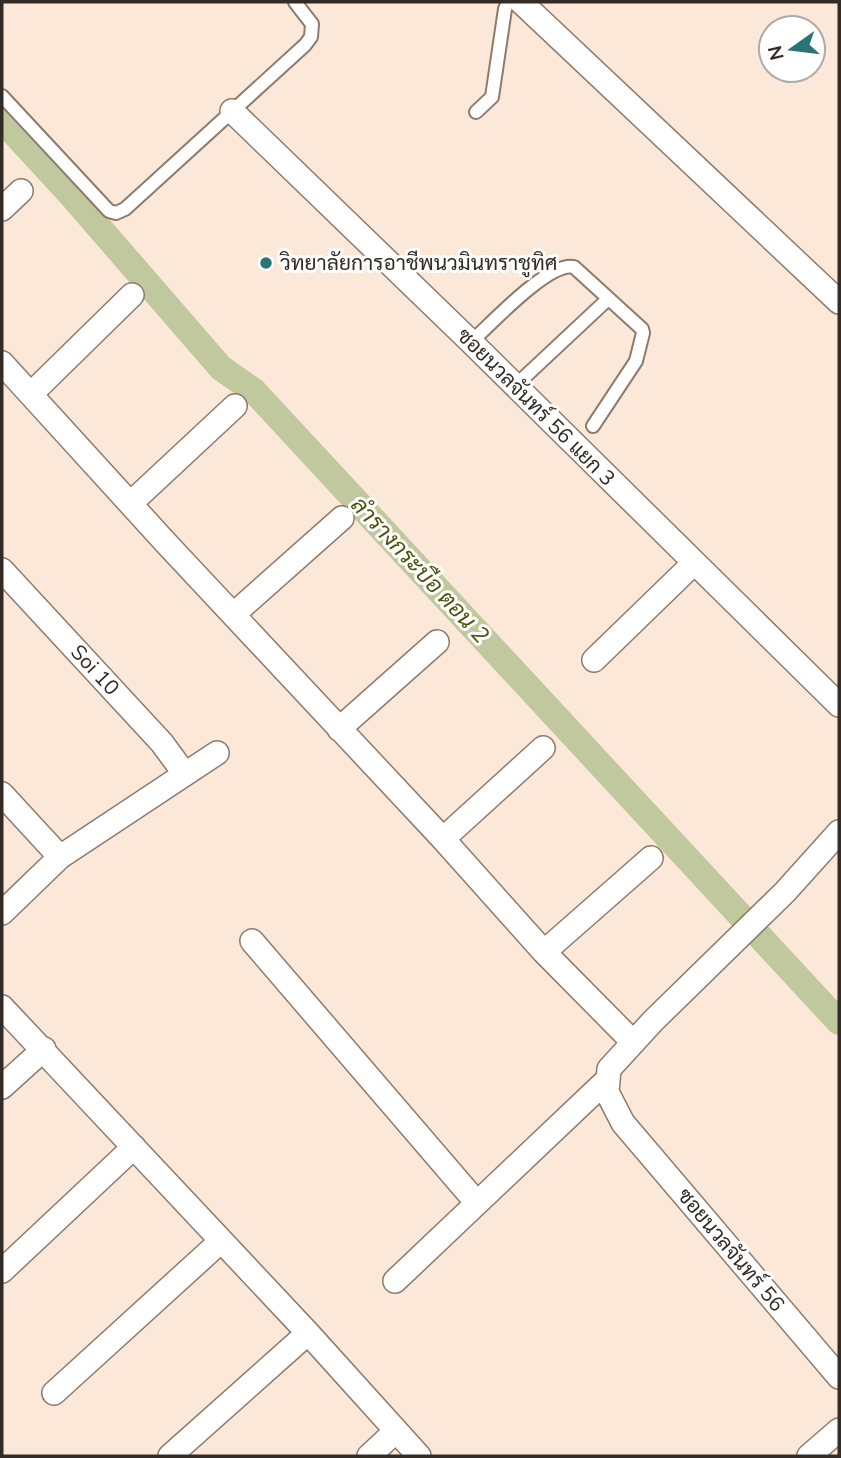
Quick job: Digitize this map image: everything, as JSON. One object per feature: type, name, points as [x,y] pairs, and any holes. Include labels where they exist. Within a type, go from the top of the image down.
[{"type":"street","points":[[522,2],[839,302]]},
{"type":"street","name":"ซอยนวลจันทร์ 56 แยก 3","points":[[232,111],[839,705]]},
{"type":"street","points":[[2,209],[21,191]]},
{"type":"street","points":[[31,394],[132,295]]},
{"type":"street","points":[[2,363],[443,839],[544,952],[634,1042]]},
{"type":"street","points":[[131,503],[235,406]]},
{"type":"street","points":[[234,614],[342,519]]},
{"type":"street","points":[[594,660],[694,563]]},
{"type":"street","name":"Soi 10","points":[[2,570],[162,743],[184,774]]},
{"type":"street","points":[[339,729],[437,642]]},
{"type":"street","points":[[443,839],[543,748]]},
{"type":"street","points":[[2,913],[60,857],[217,753]]},
{"type":"street","points":[[2,794],[60,857]]},
{"type":"street","points":[[395,1281],[608,1079],[609,1069],[634,1042],[750,927],[839,832]]},
{"type":"street","points":[[544,952],[652,858]]},
{"type":"street","points":[[252,940],[477,1203]]},
{"type":"street","points":[[2,1007],[308,1333],[419,1456]]},
{"type":"street","points":[[2,1087],[44,1049]]},
{"type":"street","name":"ซอยนวลจันทร์ 56","points":[[608,1079],[607,1092],[622,1123],[839,1377]]},
{"type":"street","points":[[2,1271],[134,1147]]},
{"type":"street","points":[[54,1392],[221,1241]]},
{"type":"street","points":[[170,1456],[308,1333]]},
{"type":"street","points":[[809,1456],[839,1430]]},
{"type":"street","points":[[369,1456],[396,1431]]},
{"type":"lane","points":[[2,96],[112,213],[125,209],[305,45],[311,37],[312,24],[295,2]]},
{"type":"lane","points":[[476,112],[492,97],[508,2]]},
{"type":"lane","points":[[471,342],[535,284],[562,267],[575,267],[642,329],[643,339],[635,361],[593,426]]},
{"type":"lane","points":[[515,386],[608,299]]},
{"type":"waterway","name":"ลำรางกระบือ ตอน 2","points":[[2,120],[221,368],[254,391],[839,1022]]},
{"type":"place","name":"วิทยาลัยการอาชีพนวมินทราชูทิศ","points":[[266,263]]}]
